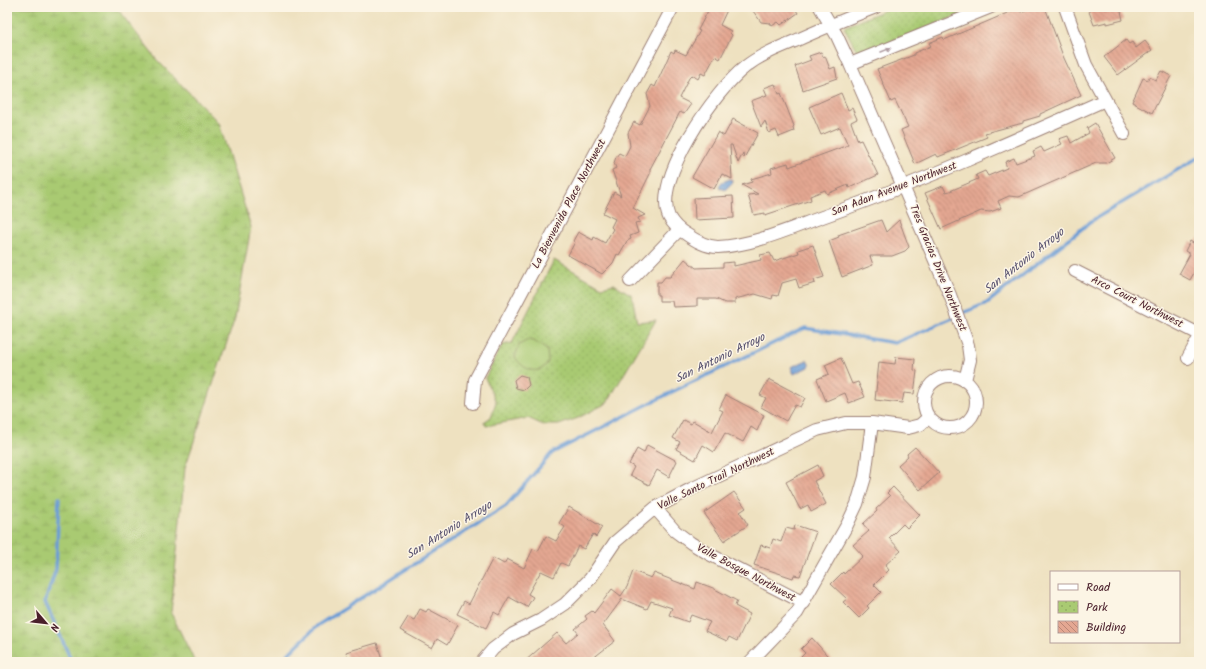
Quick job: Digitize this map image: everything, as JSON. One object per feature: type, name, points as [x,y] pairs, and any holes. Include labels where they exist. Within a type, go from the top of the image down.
[{"type":"street","name":"La Bienvenida Place Northwest","points":[[473,403],[475,380],[673,7]]},
{"type":"street","name":"Tres Gracias Drive Northwest","points":[[820,7],[831,24],[850,64],[950,295],[968,345],[970,360],[965,380]]},
{"type":"street","points":[[630,281],[680,230],[670,217],[667,207],[668,186],[676,163],[706,110],[721,89],[746,66],[770,52],[831,24],[876,7]]},
{"type":"street","points":[[850,64],[991,7]]},
{"type":"street","points":[[1065,7],[1086,65],[1124,134]]},
{"type":"street","name":"San Adan Avenue Northwest","points":[[680,230],[706,246],[718,247],[764,238],[904,187],[1105,100]]},
{"type":"street","name":"Arco Court Northwest","points":[[1075,271],[1199,334]]},
{"type":"street","points":[[1188,358],[1199,338]]},
{"type":"street","points":[[957,376],[965,380],[971,386],[975,394],[976,403],[974,412],[967,421],[959,426],[944,427],[936,424],[929,417],[925,409],[924,400],[927,390],[932,383],[940,378],[957,376]]},
{"type":"street","name":"Valle Santo Trail Northwest","points":[[482,662],[493,649],[513,634],[541,620],[564,604],[590,579],[615,542],[655,508],[691,489],[817,430],[846,423],[872,423],[908,428],[920,425],[929,417]]},
{"type":"street","points":[[750,662],[797,613],[804,603],[857,504],[865,477],[872,423]]},
{"type":"street","name":"Valle Bosque Northwest","points":[[655,508],[675,531],[708,554],[804,603]]},
{"type":"green space","points":[[7,7],[116,7],[157,60],[219,123],[251,227],[235,318],[185,468],[171,613],[195,662],[7,662]]},
{"type":"green space","points":[[892,7],[979,7],[859,55],[844,27]]},
{"type":"green space","points":[[554,260],[602,287],[614,284],[632,295],[637,322],[656,320],[607,403],[578,418],[559,425],[543,425],[528,418],[486,426],[484,422],[491,417],[496,402],[485,378],[502,345],[512,343]]},
{"type":"green space","points":[[528,340],[534,341],[547,350],[548,362],[540,369],[531,370],[518,362],[515,357],[519,345]]},
{"type":"water","points":[[730,179],[733,182],[725,190],[720,188],[719,186],[722,182]]},
{"type":"water","points":[[807,360],[810,366],[794,374],[791,367]]},
{"type":"building","points":[[710,7],[720,7],[727,10],[720,25],[731,31],[730,33],[732,35],[720,59],[715,56],[705,75],[701,73],[698,79],[692,75],[689,78],[679,98],[691,104],[684,114],[680,112],[650,169],[650,174],[633,208],[645,215],[638,218],[640,222],[635,223],[638,233],[630,236],[631,239],[627,241],[619,255],[617,254],[613,263],[602,274],[568,255],[575,242],[573,241],[578,232],[593,240],[594,237],[605,243],[613,229],[611,227],[615,219],[603,213],[614,192],[621,196],[612,170],[616,168],[614,163],[616,157],[619,153],[625,156],[630,146],[628,133],[634,122],[640,125],[650,106],[647,94],[652,85],[655,87],[671,51],[674,53],[675,50],[686,55],[700,31],[698,30]]},
{"type":"building","points":[[758,7],[794,7],[798,13],[781,25],[778,22],[772,26],[770,23],[761,22],[753,11]]},
{"type":"building","points":[[1033,7],[1045,7],[1063,56],[1081,95],[1040,114],[1040,116],[1023,121],[1023,123],[985,133],[987,137],[938,157],[936,154],[915,164],[901,130],[908,127],[895,100],[891,102],[877,69],[914,55],[914,53],[931,46],[929,43],[943,37],[944,40],[1019,8],[1021,12]]},
{"type":"building","points":[[1095,7],[1120,7],[1123,20],[1107,24],[1107,22],[1094,25],[1088,9]]},
{"type":"building","points":[[1126,40],[1129,44],[1132,42],[1136,48],[1145,41],[1152,50],[1118,75],[1104,57]]},
{"type":"building","points":[[821,52],[823,57],[825,56],[830,69],[835,67],[837,78],[803,90],[795,66],[811,60],[809,56]]},
{"type":"building","points":[[1161,71],[1171,76],[1152,113],[1132,102],[1143,78],[1148,80],[1149,77],[1156,80]]},
{"type":"building","points":[[775,84],[779,94],[781,93],[794,126],[794,131],[779,137],[776,130],[769,133],[765,121],[761,127],[751,101],[767,95],[764,88]]},
{"type":"building","points":[[841,93],[848,110],[852,108],[857,119],[851,122],[858,141],[861,140],[878,175],[849,188],[848,185],[827,194],[825,190],[810,196],[811,200],[765,215],[765,213],[754,215],[748,195],[758,194],[742,185],[752,182],[751,179],[772,173],[771,168],[788,163],[789,167],[848,145],[840,127],[821,135],[809,107]]},
{"type":"building","points":[[733,119],[758,133],[744,158],[743,153],[738,163],[732,145],[730,145],[732,179],[722,174],[714,189],[692,177],[718,132],[724,136]]},
{"type":"building","points":[[1095,123],[1115,158],[1106,163],[1096,163],[1019,197],[1009,196],[998,201],[1001,208],[990,212],[981,211],[941,229],[925,193],[943,186],[946,192],[950,191],[978,179],[976,175],[985,171],[988,176],[1007,168],[1005,162],[1014,158],[1016,163],[1035,156],[1033,151],[1041,147],[1044,152],[1062,144],[1059,139],[1068,136],[1071,143],[1089,133],[1087,128]]},
{"type":"building","points":[[733,196],[734,218],[695,220],[694,198]]},
{"type":"building","points":[[881,220],[886,232],[899,220],[909,247],[905,251],[892,256],[870,256],[873,265],[842,277],[829,241],[839,237],[838,235]]},
{"type":"building","points":[[1199,237],[1199,273],[1195,271],[1190,280],[1179,274],[1190,254],[1185,251],[1190,241],[1195,244]]},
{"type":"building","points":[[813,245],[824,277],[814,280],[815,283],[799,288],[796,279],[782,283],[778,296],[773,295],[772,299],[755,294],[735,299],[735,303],[725,303],[716,299],[697,299],[697,306],[673,307],[672,301],[659,301],[659,295],[657,295],[657,282],[661,282],[665,277],[670,277],[685,259],[696,268],[723,267],[723,263],[734,262],[734,266],[761,260],[760,255],[770,253],[774,261],[799,253],[798,250]]},
{"type":"building","points":[[896,357],[915,359],[914,370],[917,371],[914,394],[904,393],[902,403],[875,400],[879,362],[895,364]]},
{"type":"building","points":[[841,358],[852,384],[858,382],[865,397],[849,403],[845,393],[826,401],[817,379],[829,374],[825,365]]},
{"type":"building","points":[[520,375],[527,377],[529,385],[524,390],[516,388],[514,380]]},
{"type":"building","points":[[769,379],[805,398],[800,407],[795,405],[786,421],[761,407],[766,398],[760,395]]},
{"type":"building","points":[[726,395],[764,415],[757,431],[751,427],[743,442],[725,433],[714,452],[703,445],[695,460],[676,449],[680,442],[673,438],[683,420],[691,424],[693,421],[712,432],[723,411],[719,409]]},
{"type":"building","points":[[647,445],[677,461],[669,477],[657,470],[649,485],[630,475],[634,467],[629,464],[637,449],[644,453]]},
{"type":"building","points":[[915,447],[939,473],[920,490],[898,465]]},
{"type":"building","points":[[818,465],[823,476],[814,481],[826,504],[811,512],[808,505],[800,509],[786,482]]},
{"type":"building","points":[[893,487],[920,515],[907,528],[903,524],[889,538],[901,551],[885,565],[889,570],[874,585],[881,592],[867,606],[869,608],[859,618],[843,602],[847,599],[831,584],[863,556],[853,545],[869,531],[863,524],[890,496],[887,493]]},
{"type":"building","points":[[734,492],[746,508],[740,512],[748,525],[724,541],[704,513]]},
{"type":"building","points":[[569,507],[602,527],[596,537],[593,534],[584,549],[578,546],[568,566],[561,563],[554,577],[541,571],[528,594],[533,597],[527,607],[509,597],[499,615],[494,612],[486,628],[457,614],[464,601],[469,604],[493,558],[504,564],[507,559],[524,568],[533,549],[538,551],[546,536],[556,541],[565,527],[559,523]]},
{"type":"building","points":[[795,525],[816,532],[800,576],[794,575],[793,578],[754,565],[761,545],[770,548],[773,539],[781,542],[786,528],[794,530]]},
{"type":"building","points":[[633,571],[651,578],[654,573],[695,589],[697,582],[713,588],[737,601],[735,606],[750,614],[737,641],[729,637],[727,641],[705,631],[710,622],[691,615],[688,622],[669,615],[672,608],[651,601],[647,609],[622,599],[603,625],[615,641],[588,662],[524,662],[557,633],[566,643],[578,633],[575,629],[587,619],[585,616],[592,611],[594,613],[612,589],[621,596],[627,587]]},
{"type":"building","points":[[420,609],[426,612],[428,609],[458,625],[447,645],[437,639],[432,648],[400,630],[408,617],[414,620]]},
{"type":"building","points":[[812,638],[833,662],[796,662],[805,653],[801,649]]},
{"type":"building","points":[[377,643],[383,662],[349,662],[346,652]]},
{"type":"waterway","name":"San Antonio Arroyo","points":[[960,314],[987,303],[1093,220],[1199,157]]},
{"type":"waterway","name":"San Antonio Arroyo","points":[[280,662],[318,625],[506,506],[552,453],[672,392],[805,328],[895,343],[955,317]]},
{"type":"waterway","points":[[59,498],[56,569],[45,602],[72,662]]}]
